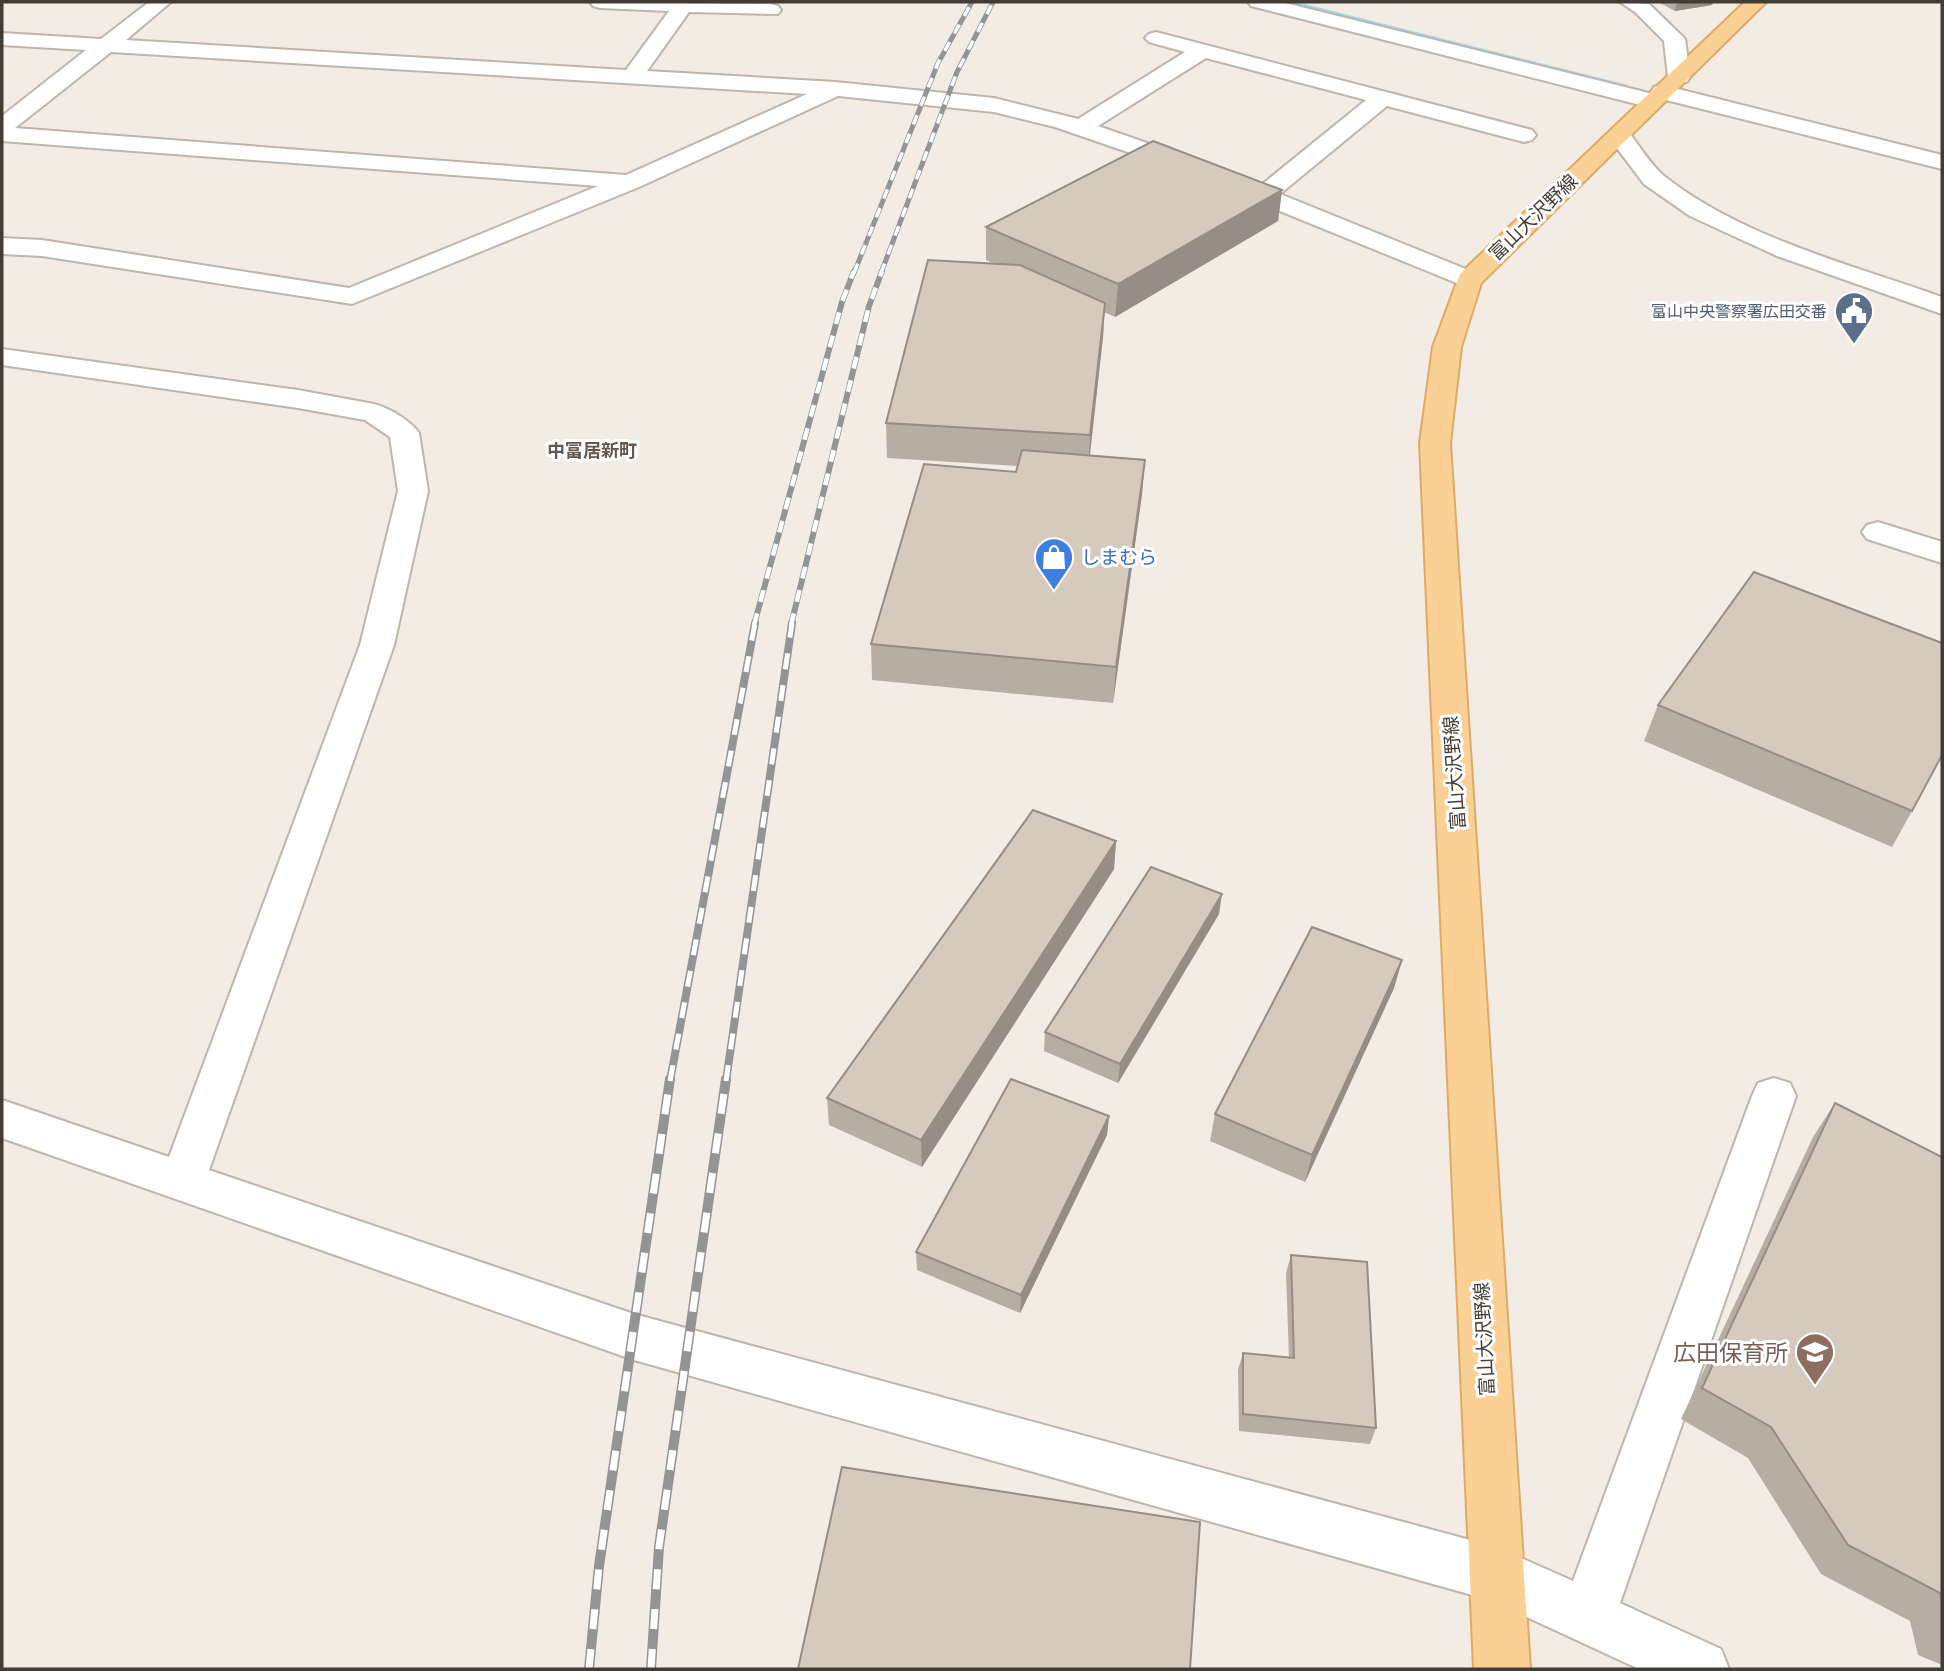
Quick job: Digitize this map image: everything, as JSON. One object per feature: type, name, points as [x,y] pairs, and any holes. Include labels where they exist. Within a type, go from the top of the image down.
[{"type":"main road","name":"富山大沢野線","points":[[1502,1669],[1457,811],[1434,443],[1447,346],[1469,279],[1756,2]]},
{"type":"street","points":[[2,127],[161,2]]},
{"type":"street","points":[[600,2],[771,10]]},
{"type":"street","points":[[1258,2],[1664,90],[1942,142]]},
{"type":"street","points":[[1630,2],[1642,8],[1674,39],[1664,90]]},
{"type":"street","points":[[632,77],[683,6]]},
{"type":"street","points":[[1156,38],[1524,135]]},
{"type":"street","points":[[2,39],[835,89],[994,105],[1080,128],[1181,163],[1469,279]]},
{"type":"street","points":[[1080,128],[1203,50]]},
{"type":"street","points":[[2,246],[42,248],[352,296],[630,182],[835,89]]},
{"type":"street","points":[[1664,90],[1942,162]]},
{"type":"street","points":[[1261,197],[1383,98]]},
{"type":"street","points":[[2,134],[630,182]]},
{"type":"street","points":[[1619,135],[1653,179],[1699,211],[1786,251],[1942,306]]},
{"type":"street","points":[[2,357],[298,399],[374,413],[404,433],[413,491],[377,645],[183,1180]]},
{"type":"street","points":[[1878,531],[1942,553]]},
{"type":"street","points":[[1588,1616],[1774,1096]]},
{"type":"street","points":[[2,1119],[634,1337],[1496,1574],[1701,1669]]},
{"type":"building","points":[[1153,141],[1282,190],[1118,284],[986,227]]},
{"type":"building","points":[[928,260],[1020,265],[1105,303],[1090,435],[886,423]]},
{"type":"building","points":[[1022,450],[1145,460],[1116,667],[871,644],[924,464],[1016,472]]},
{"type":"building","points":[[1754,572],[1942,643],[1942,755],[1912,811],[1658,705]]},
{"type":"building","points":[[1033,810],[1116,841],[921,1140],[827,1098]]},
{"type":"building","points":[[1151,867],[1222,894],[1120,1064],[1045,1032]]},
{"type":"building","points":[[1312,927],[1402,960],[1312,1155],[1215,1114]]},
{"type":"building","points":[[1011,1079],[1109,1116],[1021,1295],[916,1252]]},
{"type":"building","name":"広田保育所","points":[[1835,1103],[1942,1157],[1942,1602],[1940,1593],[1848,1545],[1771,1427],[1702,1388]]},
{"type":"building","points":[[1291,1255],[1367,1262],[1376,1428],[1243,1414],[1243,1353],[1294,1358]]},
{"type":"building","points":[[842,1467],[1200,1522],[1190,1669],[798,1669]]},
{"type":"waterway","points":[[1287,2],[1623,85]]},
{"type":"railway","points":[[854,273],[938,63],[972,2]]},
{"type":"railway","points":[[881,273],[957,72],[993,2]]},
{"type":"railway","points":[[754,625],[842,302],[854,271]]},
{"type":"railway","points":[[791,625],[869,306],[882,271]]},
{"type":"railway","points":[[670,1081],[755,623]]},
{"type":"railway","points":[[726,1081],[792,623]]},
{"type":"railway","points":[[589,1669],[599,1566],[670,1079]]},
{"type":"railway","points":[[651,1669],[659,1547],[726,1079]]},
{"type":"place","name":"富山中央警察署広田交番","points":[[1854,345]]},
{"type":"place","name":"しまむら","points":[[1054,591]]},
{"type":"place","name":"広田保育所","points":[[1815,1386]]},
{"type":"district","name":"中冨居新町","points":[[592,450]]}]
